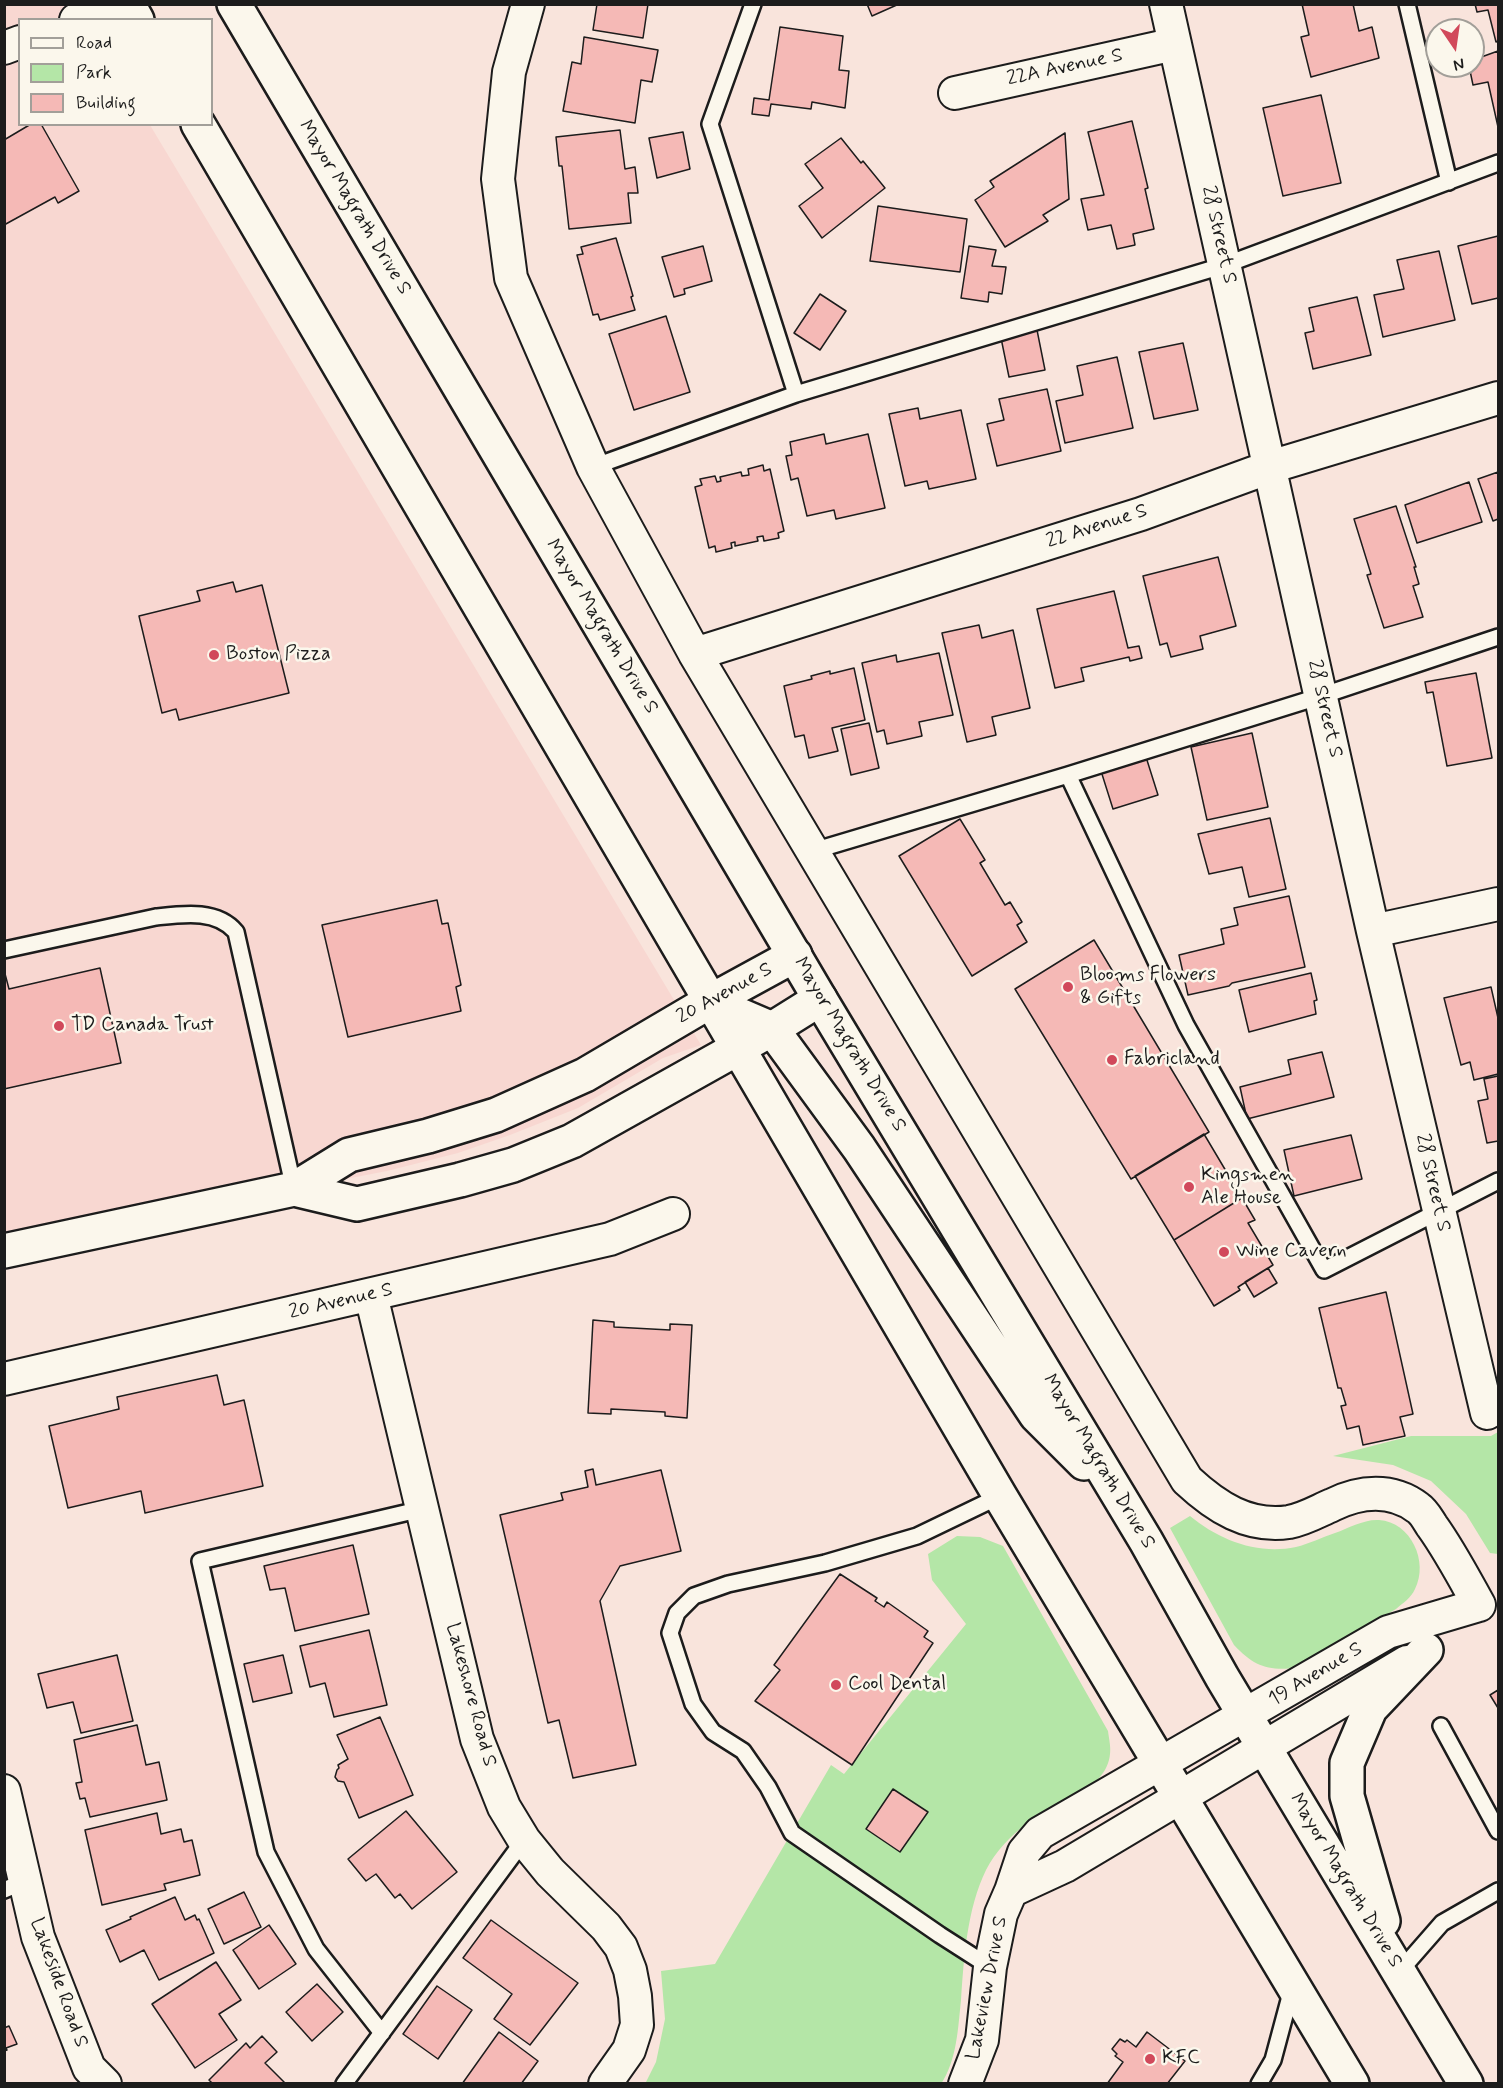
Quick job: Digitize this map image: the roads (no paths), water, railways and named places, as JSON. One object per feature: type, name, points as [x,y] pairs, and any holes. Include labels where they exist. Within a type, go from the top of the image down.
[{"type":"main road","points":[[128,4],[136,18]]},
{"type":"main road","name":"Mayor Magrath Drive S","points":[[234,4],[820,999],[1118,1496],[1245,1716],[1467,2084]]},
{"type":"main road","points":[[199,126],[709,1002],[739,1047],[1000,1496],[1352,2084]]},
{"type":"main road","name":"20 Avenue S","points":[[4,1251],[294,1189],[349,1155],[428,1136],[496,1115],[585,1075],[795,954]]},
{"type":"main road","name":"20 Avenue S","points":[[294,1189],[357,1204],[513,1165],[572,1141],[772,1029],[820,999]]},
{"type":"main road","points":[[709,1002],[772,1029],[859,1148],[1036,1415],[1118,1496]]},
{"type":"main road","points":[[1398,1968],[1347,1796],[1347,1763],[1370,1709],[1426,1650]]},
{"type":"street","points":[[81,18],[113,4]]},
{"type":"street","points":[[528,4],[509,72],[498,179],[511,278],[592,467],[695,654],[1187,1480],[1209,1501],[1240,1516],[1263,1522],[1290,1522],[1312,1515],[1351,1497],[1378,1493],[1400,1497],[1420,1509],[1489,1599]]},
{"type":"street","name":"28 Street S","points":[[1166,4],[1373,931],[1439,1212],[1493,1410]]},
{"type":"street","name":"22A Avenue S","points":[[955,93],[1174,44]]},
{"type":"street","name":"22 Avenue S","points":[[695,654],[1141,514],[1270,467],[1498,398]]},
{"type":"street","points":[[1373,931],[1498,904]]},
{"type":"street","name":"20 Avenue S","points":[[4,1379],[610,1239],[673,1214]]},
{"type":"street","name":"Lakeshore Road S","points":[[371,1295],[477,1739],[504,1807],[524,1840],[550,1872],[606,1927],[621,1947],[630,1970],[637,2025],[629,2050],[605,2084]]},
{"type":"street","name":"19 Avenue S","points":[[1181,1797],[1426,1650],[1489,1599]]},
{"type":"street","name":"19 Avenue S","points":[[1161,1765],[1388,1632],[1489,1599]]},
{"type":"street","name":"Lakeview Drive S","points":[[965,2084],[982,2040],[990,1967],[1001,1914],[1024,1852],[1040,1833],[1161,1765]]},
{"type":"street","name":"Lakeside Road S","points":[[4,1791],[15,1886],[38,1937],[90,2078]]},
{"type":"street","name":"Lakeview Drive S","points":[[1011,1892],[1065,1866],[1181,1797]]},
{"type":"lane","points":[[753,4],[710,124],[796,394]]},
{"type":"lane","points":[[1407,4],[1449,182]]},
{"type":"lane","points":[[592,467],[796,394],[1224,265],[1498,163]]},
{"type":"lane","points":[[813,851],[1321,696],[1498,637]]},
{"type":"lane","points":[[1068,775],[1186,1025],[1324,1270],[1498,1181]]},
{"type":"lane","points":[[4,950],[156,916],[181,914],[212,916],[231,925],[236,932],[294,1189]]},
{"type":"lane","points":[[990,1967],[792,1833],[768,1787],[743,1751],[713,1731],[693,1704],[670,1633],[676,1613],[694,1596],[728,1584],[825,1563],[917,1536],[1000,1496]]},
{"type":"lane","points":[[382,2033],[316,1949],[266,1852],[200,1561],[422,1509]]},
{"type":"lane","points":[[1441,1726],[1498,1831]]},
{"type":"lane","points":[[344,2084],[524,1840]]},
{"type":"lane","points":[[1398,1968],[1442,1923],[1498,1891]]},
{"type":"lane","points":[[1259,2084],[1273,2060],[1293,1986]]},
{"type":"place","name":"Boston Pizza","points":[[214,655]]},
{"type":"place","name":"Blooms Flowers & Gifts","points":[[1068,987]]},
{"type":"place","name":"TD Canada Trust","points":[[59,1026]]},
{"type":"place","name":"Fabricland","points":[[1112,1060]]},
{"type":"place","name":"Kingsmen Ale House","points":[[1189,1187]]},
{"type":"place","name":"Wine Cavern","points":[[1224,1252]]},
{"type":"place","name":"Cool Dental","points":[[836,1685]]},
{"type":"place","name":"KFC","points":[[1150,2059]]}]
